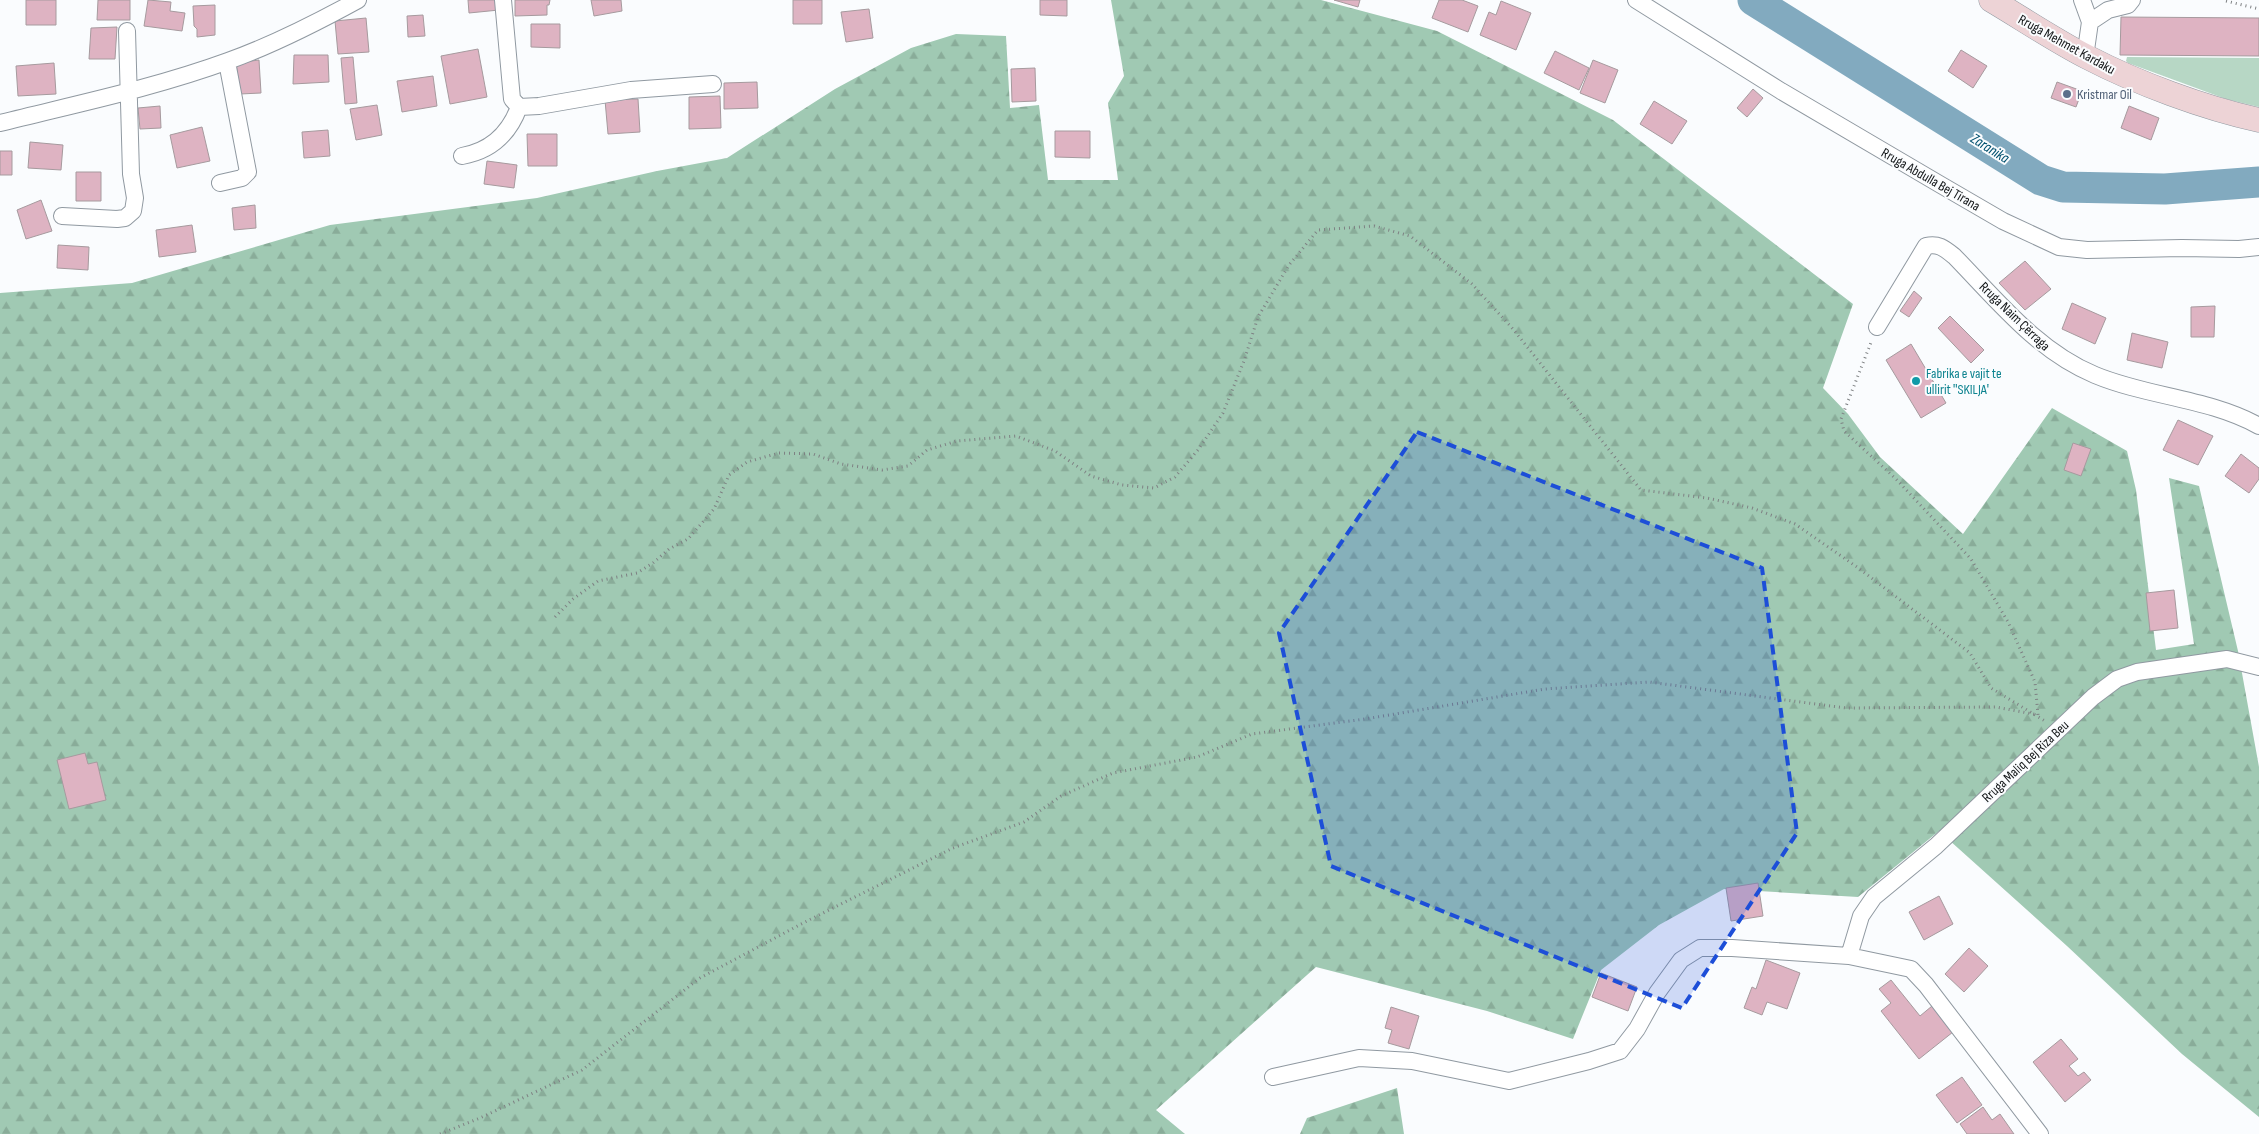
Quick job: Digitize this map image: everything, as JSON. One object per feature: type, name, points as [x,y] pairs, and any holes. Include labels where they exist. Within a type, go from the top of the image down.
[{"type":"main road","name":"Rruga Mehmet Kardaku","points":[[1991,0],[2086,57],[2124,75],[2221,111],[2259,120]]},
{"type":"street","points":[[0,123],[128,91],[227,62],[271,44],[358,0]]},
{"type":"street","points":[[503,0],[512,99],[519,107]]},
{"type":"street","name":"Rruga Abdulla Bej Tirana","points":[[1636,0],[1781,91],[1941,185],[2003,221],[2060,247],[2087,250],[2239,249],[2259,247]]},
{"type":"street","points":[[2082,0],[2090,22],[2086,57]]},
{"type":"street","points":[[2090,22],[2108,10],[2128,5],[2132,0]]},
{"type":"street","points":[[62,216],[117,220],[125,218],[133,211],[135,198],[131,174],[127,31]]},
{"type":"street","points":[[220,183],[242,178],[248,172],[227,62]]},
{"type":"street","points":[[519,107],[539,106],[631,90],[713,84]]},
{"type":"street","points":[[462,156],[478,153],[491,146],[513,123],[519,107]]},
{"type":"street","name":"Rruga Naim Çërraga","points":[[1877,326],[1926,246],[1934,244],[1942,247],[1954,256],[2046,348],[2074,365],[2107,379],[2190,400],[2259,426]]},
{"type":"street","name":"Rruga Maliq Bej Riza Beu","points":[[1849,956],[1861,916],[1874,896],[1936,846],[2093,697],[2118,680],[2137,672],[2227,659],[2259,667]]},
{"type":"street","points":[[1273,1077],[1359,1058],[1412,1061],[1508,1081],[1589,1061],[1620,1051],[1637,1030],[1657,993],[1681,960],[1700,948],[1732,948],[1849,956],[1894,964],[1910,970],[1926,985],[2040,1134]]},
{"type":"path","points":[[2226,2],[2259,9]]},
{"type":"path","points":[[555,618],[574,599],[598,581],[637,573],[653,563],[669,548],[688,539],[714,509],[729,475],[747,462],[779,453],[813,454],[841,464],[882,470],[908,466],[927,450],[957,441],[1016,436],[1055,451],[1092,476],[1122,485],[1154,488],[1175,477],[1198,450],[1223,413],[1244,361],[1258,317],[1289,265],[1318,230],[1374,226],[1410,236],[1472,284],[1513,329],[1641,490],[1707,498],[1752,508],[1795,524],[1857,567],[1970,653],[1991,688],[2038,715],[2056,732]]},
{"type":"path","points":[[1877,326],[1840,419],[1844,431],[1896,479],[1970,559],[2008,622],[2035,682],[2038,715]]},
{"type":"path","points":[[440,1134],[480,1118],[582,1070],[700,978],[805,922],[944,852],[1024,822],[1061,796],[1113,773],[1197,756],[1252,734],[1365,719],[1546,689],[1649,682],[1846,708],[1996,707],[2038,715]]},
{"type":"highlighted area","points":[[1417,432],[1762,568],[1797,833],[1682,1008],[1331,866],[1279,633]]},
{"type":"green space","points":[[1111,0],[1321,0],[1437,31],[1613,120],[1853,304],[1823,388],[1848,414],[1880,457],[1963,534],[2052,408],[2127,451],[2136,490],[2156,650],[2194,644],[2169,478],[2199,486],[2238,651],[2259,767],[2259,1117],[2182,1054],[2067,946],[1939,831],[1858,897],[1724,889],[1659,925],[1601,970],[1573,1039],[1487,1011],[1316,967],[1156,1110],[1185,1134],[0,1134],[0,293],[132,283],[330,225],[537,198],[657,171],[727,158],[835,89],[911,48],[956,34],[1006,36],[1010,108],[1039,105],[1048,180],[1118,180],[1108,103],[1124,76]]},
{"type":"green space","points":[[2127,57],[2259,58],[2259,107],[2226,99],[2128,63],[2126,61]]},
{"type":"green space","points":[[1397,1088],[1404,1134],[1300,1134],[1307,1118]]},
{"type":"building","points":[[26,0],[56,0],[56,25],[26,25]]},
{"type":"building","points":[[98,0],[130,0],[130,20],[97,20]]},
{"type":"building","points":[[148,0],[171,2],[170,11],[185,13],[182,31],[144,26]]},
{"type":"building","points":[[468,0],[498,0],[499,10],[469,13]]},
{"type":"building","points":[[515,0],[550,0],[549,5],[547,5],[547,15],[515,16]]},
{"type":"building","points":[[591,0],[621,0],[622,11],[594,16]]},
{"type":"building","points":[[793,0],[822,0],[822,24],[793,24]]},
{"type":"building","points":[[1040,0],[1067,0],[1067,16],[1040,15]]},
{"type":"building","points":[[1334,0],[1360,0],[1358,7]]},
{"type":"building","points":[[1439,0],[1462,0],[1478,6],[1468,32],[1432,18]]},
{"type":"building","points":[[1501,1],[1531,13],[1516,50],[1480,35],[1489,12],[1496,15]]},
{"type":"building","points":[[215,5],[215,35],[197,37],[197,29],[194,26],[193,6]]},
{"type":"building","points":[[869,9],[873,38],[846,42],[841,12]]},
{"type":"building","points":[[423,15],[425,36],[408,37],[407,16]]},
{"type":"building","points":[[2121,17],[2259,18],[2259,56],[2120,55]]},
{"type":"building","points":[[366,18],[369,52],[338,54],[335,21]]},
{"type":"building","points":[[531,24],[560,24],[560,48],[531,47]]},
{"type":"building","points":[[117,27],[115,59],[89,59],[91,28]]},
{"type":"building","points":[[478,49],[487,97],[450,104],[441,56]]},
{"type":"building","points":[[1961,50],[1987,66],[1973,88],[1948,71]]},
{"type":"building","points":[[1555,51],[1589,68],[1579,90],[1544,73]]},
{"type":"building","points":[[294,55],[328,55],[329,82],[293,84]]},
{"type":"building","points":[[353,57],[357,103],[345,104],[341,58]]},
{"type":"building","points":[[259,60],[261,93],[240,94],[236,63]]},
{"type":"building","points":[[1593,60],[1618,70],[1605,103],[1580,93]]},
{"type":"building","points":[[54,63],[56,94],[18,96],[16,66]]},
{"type":"building","points":[[1035,68],[1036,101],[1012,102],[1011,69]]},
{"type":"building","points":[[433,76],[437,106],[402,112],[397,81]]},
{"type":"building","points":[[757,82],[758,108],[724,109],[724,83]]},
{"type":"building","name":"Kristmar Oil","points":[[2057,82],[2082,91],[2076,107],[2051,98]]},
{"type":"building","points":[[1753,89],[1763,98],[1747,117],[1737,108]]},
{"type":"building","points":[[720,96],[721,128],[689,129],[689,97]]},
{"type":"building","points":[[638,99],[640,132],[608,134],[605,100]]},
{"type":"building","points":[[1654,101],[1687,121],[1672,144],[1640,124]]},
{"type":"building","points":[[377,105],[382,135],[356,140],[350,109]]},
{"type":"building","points":[[160,106],[161,128],[140,129],[138,108]]},
{"type":"building","points":[[2129,106],[2159,118],[2151,140],[2121,128]]},
{"type":"building","points":[[202,127],[210,161],[177,168],[170,135]]},
{"type":"building","points":[[328,130],[330,156],[304,158],[302,132]]},
{"type":"building","points":[[1055,131],[1090,131],[1090,158],[1055,157]]},
{"type":"building","points":[[527,134],[557,134],[557,166],[528,166]]},
{"type":"building","points":[[30,142],[63,145],[61,170],[28,168]]},
{"type":"building","points":[[0,151],[12,151],[12,175],[0,175]]},
{"type":"building","points":[[487,161],[517,165],[514,188],[484,184]]},
{"type":"building","points":[[76,172],[101,172],[101,201],[76,201]]},
{"type":"building","points":[[41,200],[52,231],[26,239],[17,210]]},
{"type":"building","points":[[255,205],[256,228],[234,230],[232,208]]},
{"type":"building","points":[[192,225],[196,252],[159,257],[156,230]]},
{"type":"building","points":[[58,245],[89,247],[88,270],[57,268]]},
{"type":"building","points":[[2025,261],[2051,289],[2025,310],[1999,283]]},
{"type":"building","points":[[1914,291],[1922,298],[1909,317],[1900,311]]},
{"type":"building","points":[[2072,303],[2106,318],[2095,344],[2062,329]]},
{"type":"building","points":[[2215,306],[2214,337],[2191,337],[2191,307]]},
{"type":"building","points":[[1950,316],[1984,350],[1971,363],[1938,328]]},
{"type":"building","points":[[2132,333],[2168,342],[2162,368],[2127,360]]},
{"type":"building","name":"Fabrika e vajit te ullirit ''SKILJA'","points":[[1911,344],[1946,403],[1921,418],[1886,360]]},
{"type":"building","points":[[2178,420],[2213,436],[2198,465],[2163,450]]},
{"type":"building","points":[[2073,443],[2091,449],[2081,476],[2064,470]]},
{"type":"building","points":[[2241,454],[2259,468],[2259,479],[2249,493],[2225,476]]},
{"type":"building","points":[[2174,590],[2178,628],[2150,631],[2146,593]]},
{"type":"building","points":[[85,753],[88,764],[97,762],[106,800],[69,809],[57,760]]},
{"type":"building","points":[[1758,883],[1763,916],[1731,921],[1726,888]]},
{"type":"building","points":[[1939,896],[1953,924],[1924,940],[1909,912]]},
{"type":"building","points":[[1969,948],[1988,966],[1964,992],[1945,974]]},
{"type":"building","points":[[1766,960],[1800,973],[1787,1009],[1767,1002],[1762,1015],[1744,1008],[1752,987],[1756,989]]},
{"type":"building","points":[[1601,973],[1637,987],[1628,1011],[1592,997]]},
{"type":"building","points":[[1891,980],[1920,1016],[1932,1006],[1953,1032],[1919,1059],[1881,1011],[1891,1003],[1879,989]]},
{"type":"building","points":[[1391,1007],[1419,1016],[1409,1049],[1388,1043],[1392,1030],[1385,1028]]},
{"type":"building","points":[[2061,1039],[2078,1059],[2069,1066],[2078,1076],[2084,1072],[2091,1080],[2065,1102],[2033,1062]]},
{"type":"building","points":[[1962,1077],[1982,1105],[1957,1123],[1936,1095]]},
{"type":"building","points":[[1983,1107],[1992,1120],[2000,1114],[2014,1134],[1967,1134],[1960,1124]]},
{"type":"waterway","name":"Zaranika","points":[[1753,0],[2041,180],[2063,187],[2165,189],[2259,182]]},
{"type":"place","name":"Kristmar Oil","points":[[2067,94]]},
{"type":"place","name":"Fabrika e vajit te ullirit ''SKILJA'","points":[[1916,381]]}]
